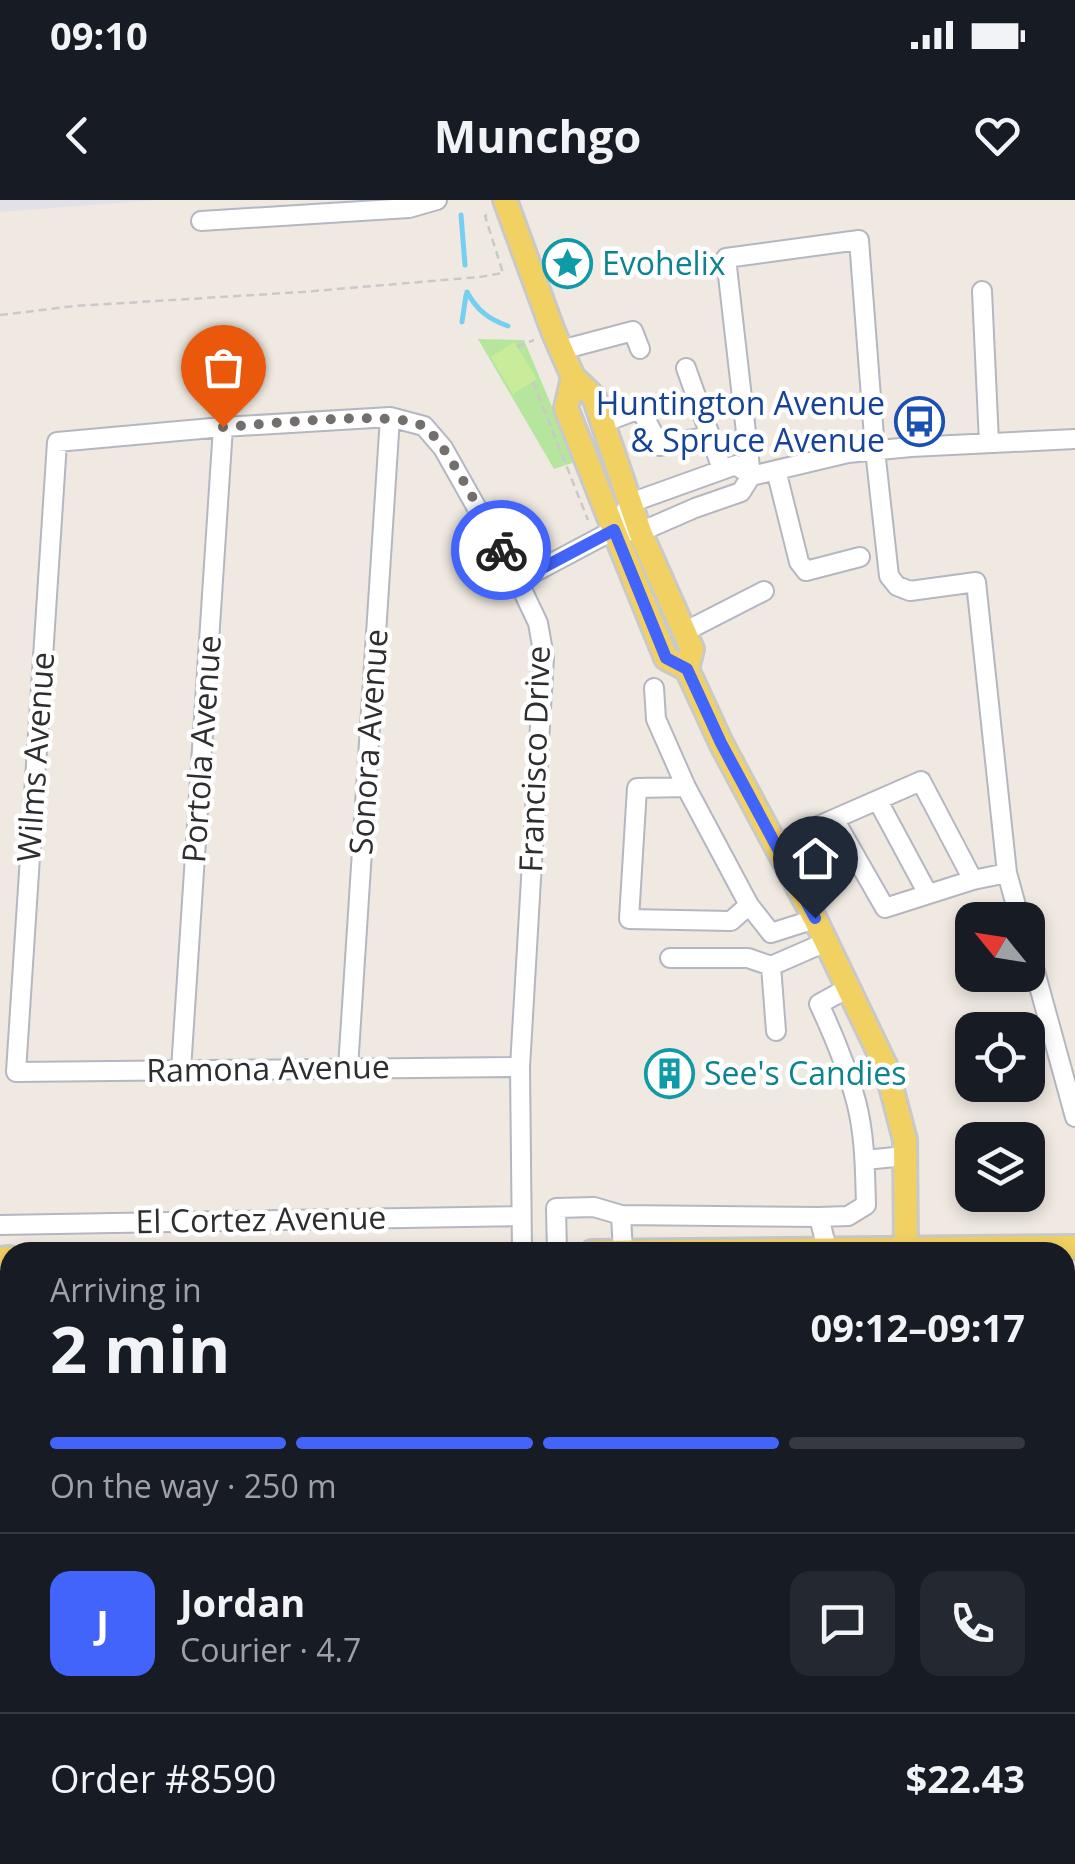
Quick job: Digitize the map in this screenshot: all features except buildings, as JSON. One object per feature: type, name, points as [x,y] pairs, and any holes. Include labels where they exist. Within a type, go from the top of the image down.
[{"type":"main road","points":[[506,200],[572,377],[594,397],[640,532],[692,649],[687,669]]},
{"type":"main road","points":[[572,377],[566,408],[603,528],[666,658],[687,669],[721,743],[815,918],[886,1067],[905,1140],[906,1242]]},
{"type":"street","points":[[201,220],[409,208],[437,200]]},
{"type":"street","points":[[603,528],[640,532],[741,492],[751,476],[726,258],[860,240],[875,450],[889,576],[897,586],[910,591],[976,582],[1007,873],[1015,902]]},
{"type":"street","points":[[982,292],[989,444]]},
{"type":"street","points":[[561,350],[633,331],[640,349]]},
{"type":"street","points":[[686,368],[722,469]]},
{"type":"street","points":[[602,422],[640,410],[660,446],[708,436]]},
{"type":"street","name":"Francisco Drive","points":[[56,442],[390,417],[424,426],[444,448],[518,581],[538,624],[544,657],[520,1067],[522,1242]]},
{"type":"street","name":"Sonora Avenue","points":[[348,1068],[390,417]]},
{"type":"street","name":"Portola Avenue","points":[[182,1070],[223,427]]},
{"type":"street","points":[[518,581],[603,528],[630,503],[722,469],[736,466],[751,476],[848,453],[1075,439]]},
{"type":"street","name":"Wilms Avenue","points":[[16,1072],[56,442]]},
{"type":"street","points":[[776,470],[799,562],[806,571],[860,557]]},
{"type":"street","points":[[684,632],[764,591]]},
{"type":"street","points":[[654,688],[656,719],[686,787],[749,904],[771,934],[815,918]]},
{"type":"street","points":[[775,844],[922,781],[972,880]]},
{"type":"street","points":[[686,787],[637,788],[629,919],[731,921],[749,904]]},
{"type":"street","points":[[878,801],[928,894]]},
{"type":"street","points":[[834,819],[885,908],[1007,873]]},
{"type":"street","points":[[670,958],[748,958],[771,966],[826,942]]},
{"type":"street","points":[[771,966],[776,1031]]},
{"type":"street","points":[[556,1242],[556,1208],[594,1207],[621,1214],[848,1216],[866,1205],[857,1104],[839,1047],[819,1004],[848,988]]},
{"type":"street","points":[[1041,992],[1075,1118]]},
{"type":"street","name":"Ramona Avenue","points":[[16,1072],[520,1067]]},
{"type":"street","points":[[865,1160],[905,1156]]},
{"type":"street","points":[[621,1214],[622,1242]]},
{"type":"street","name":"El Cortez Avenue","points":[[0,1224],[521,1216]]},
{"type":"street","points":[[820,1216],[825,1242]]},
{"type":"path","points":[[0,315],[504,273],[486,216]]},
{"type":"path","points":[[533,382],[584,514],[603,528]]},
{"type":"shaded area","points":[[0,200],[157,200],[0,212]]},
{"type":"green space","points":[[478,339],[524,340],[575,462],[554,469]]},
{"type":"green space","points":[[514,342],[537,379],[513,394],[491,357]]},
{"type":"waterway","points":[[461,215],[465,265]]},
{"type":"waterway","points":[[467,292],[484,313],[508,326]]},
{"type":"waterway","points":[[462,322],[466,295]]},
{"type":"way so far","points":[[223,427],[390,417],[424,426],[444,448],[501,550]]},
{"type":"place","name":"Evohelix","points":[[567,264]]},
{"type":"place","name":"Huntington Avenue & Spruce Avenue","points":[[920,422]]},
{"type":"place","name":"See's Candies","points":[[669,1074]]},
{"type":"route","points":[[501,550],[518,581],[614,530],[666,658],[687,669],[721,743],[815,918]]}]
